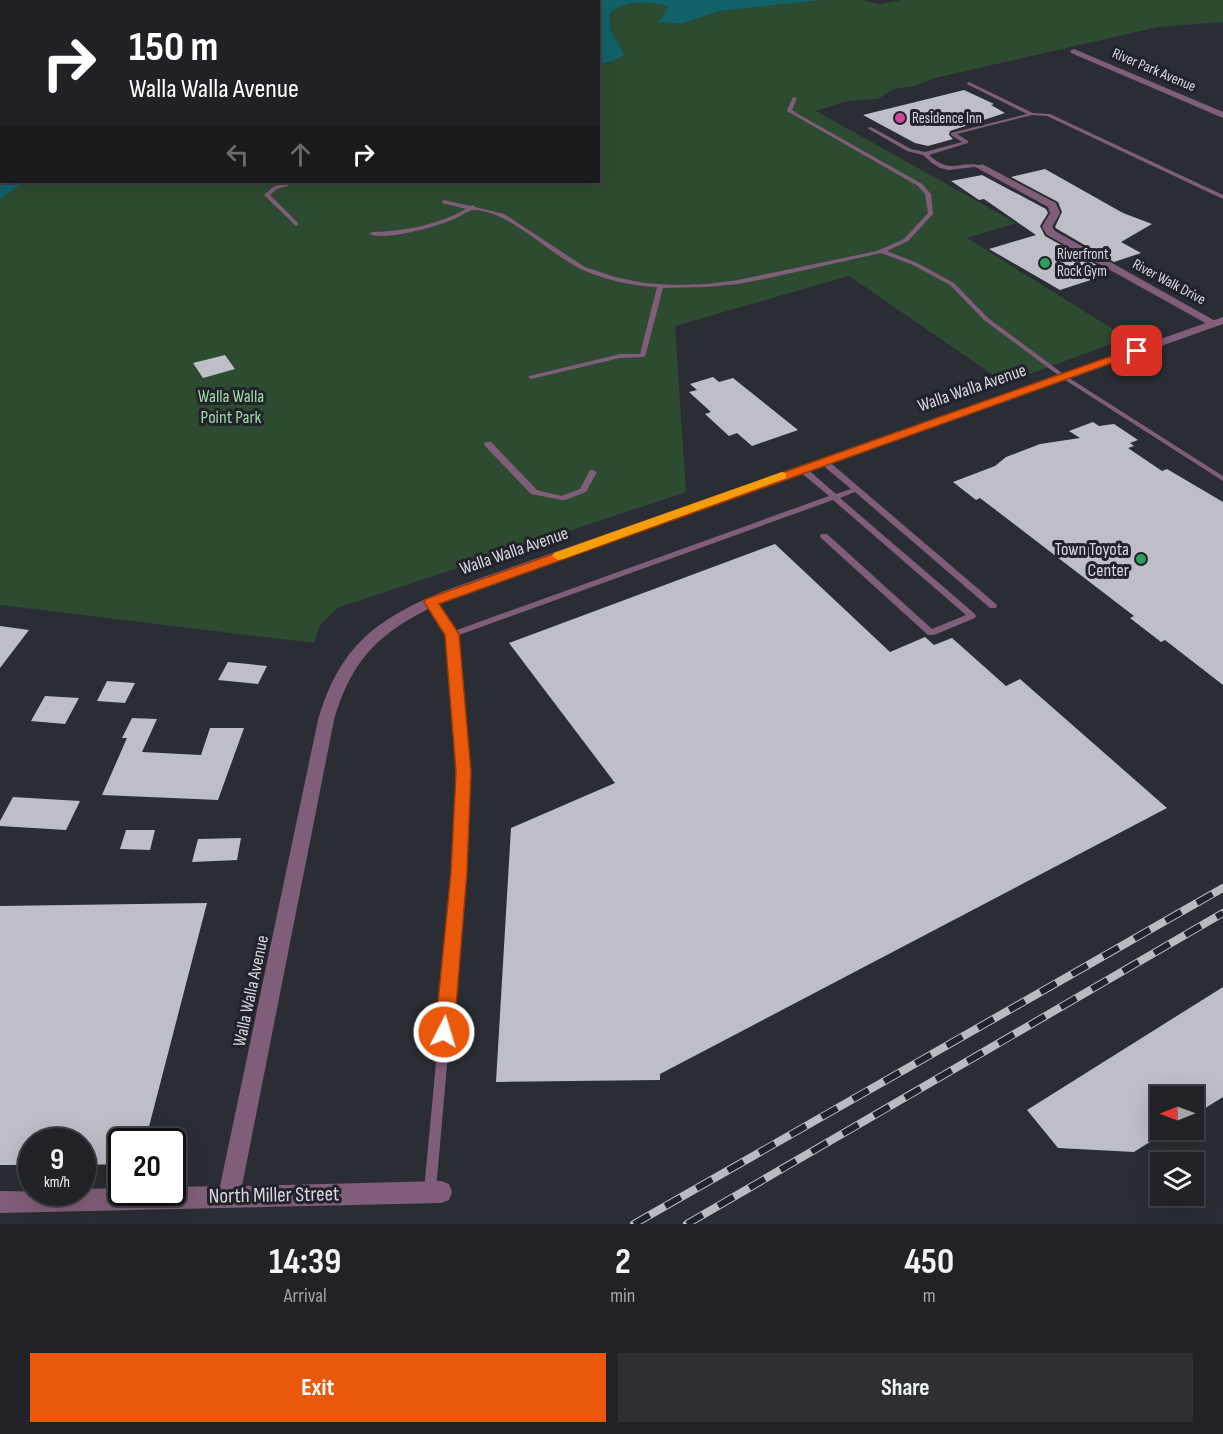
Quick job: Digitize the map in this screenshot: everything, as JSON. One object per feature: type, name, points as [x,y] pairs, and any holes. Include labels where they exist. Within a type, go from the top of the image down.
[{"type":"street","name":"River Park Avenue","points":[[1074,51],[1223,115]]},
{"type":"street","name":"River Walk Drive","points":[[982,167],[1052,205],[1055,213],[1047,227],[1052,233],[1091,258],[1218,321]]},
{"type":"street","name":"Walla Walla Avenue","points":[[229,1196],[296,866],[337,686],[353,660],[374,637],[405,614],[430,602],[1218,321]]},
{"type":"street","name":"North Miller Street","points":[[0,1202],[435,1192]]},
{"type":"lane","points":[[969,83],[1032,114]]},
{"type":"lane","points":[[444,202],[502,215],[583,268],[619,280],[660,287],[690,287],[747,281],[881,251],[908,239],[916,227],[931,213],[928,194],[920,185],[789,110],[795,99]]},
{"type":"lane","points":[[925,154],[966,142],[953,134],[1032,114],[1048,115],[1223,196]]},
{"type":"lane","points":[[869,128],[909,150],[925,154],[937,165],[946,168],[977,165],[982,167]]},
{"type":"lane","points":[[288,184],[275,188],[267,195],[296,224]]},
{"type":"lane","points":[[372,234],[397,234],[453,219],[473,207]]},
{"type":"lane","points":[[881,251],[915,264],[952,284],[986,319],[1064,377],[1223,479]]},
{"type":"lane","points":[[531,377],[620,356],[643,356],[660,287]]},
{"type":"lane","points":[[488,444],[534,492],[562,498],[583,490],[593,472]]},
{"type":"lane","points":[[824,461],[993,606]]},
{"type":"lane","points":[[802,468],[972,616],[931,633],[824,536]]},
{"type":"lane","points":[[452,634],[857,489]]},
{"type":"lane","points":[[430,602],[452,634],[464,772],[459,872],[435,1192]]},
{"type":"green space","name":"Walla Walla Point Park","points":[[822,0],[861,0],[881,4],[901,0],[1223,0],[1223,22],[1158,27],[931,79],[915,86],[893,89],[878,99],[848,101],[816,111],[1016,223],[967,238],[1127,338],[1005,383],[849,276],[675,326],[686,492],[337,608],[320,625],[314,643],[0,605],[0,199],[24,183],[600,183],[600,64],[613,61],[610,14],[615,9],[629,4],[662,5],[669,7],[659,22],[681,24],[720,11]]},
{"type":"water","points":[[600,0],[822,0],[720,11],[681,24],[658,22],[669,7],[646,3],[622,6],[610,14],[611,31],[624,54],[613,61],[600,64]]},
{"type":"water","points":[[0,183],[24,183],[0,199]]},
{"type":"building","name":"Residence Inn","points":[[964,90],[994,104],[991,105],[1005,113],[950,131],[949,135],[953,139],[928,146],[915,143],[863,115]]},
{"type":"building","points":[[1045,169],[1123,213],[1152,224],[1121,242],[1141,253],[1114,262],[1057,229],[1055,227],[1062,212],[1058,202],[1011,177]]},
{"type":"building","points":[[982,175],[1046,209],[1048,213],[1040,226],[1045,236],[1100,267],[1088,271],[1100,277],[1060,290],[989,249],[1036,235],[984,199],[979,200],[951,181]]},
{"type":"building","points":[[225,355],[235,369],[203,378],[193,363]]},
{"type":"building","points":[[713,377],[719,382],[733,378],[798,430],[752,446],[737,433],[729,436],[705,414],[711,412],[689,392],[697,390],[690,384]]},
{"type":"building","name":"Town Toyota Center","points":[[1093,422],[1099,426],[1114,424],[1138,440],[1130,443],[1134,446],[1128,448],[1162,471],[1167,469],[1223,502],[1223,685],[1165,640],[1161,642],[1130,618],[1134,616],[980,498],[976,500],[953,482],[995,466],[1006,457],[1040,444],[1080,438],[1069,431]]},
{"type":"building","points":[[775,544],[890,652],[925,637],[934,645],[952,638],[1006,686],[1020,679],[1167,808],[660,1074],[660,1080],[496,1082],[511,828],[615,783],[509,643]]},
{"type":"building","points":[[0,626],[29,630],[0,668]]},
{"type":"building","points":[[228,662],[267,666],[258,684],[218,680]]},
{"type":"building","points":[[107,681],[135,683],[125,703],[97,701]]},
{"type":"building","points":[[45,696],[79,698],[65,724],[31,721]]},
{"type":"building","points":[[132,718],[157,719],[142,752],[201,755],[210,728],[244,728],[218,800],[102,795],[127,738],[122,738]]},
{"type":"building","points":[[13,797],[80,801],[66,830],[0,826],[0,821]]},
{"type":"building","points":[[126,830],[155,830],[150,850],[120,849]]},
{"type":"building","points":[[241,838],[237,860],[192,862],[198,839]]},
{"type":"building","points":[[207,903],[149,1128],[108,1128],[108,1164],[96,1165],[96,1128],[18,1128],[18,1165],[0,1165],[0,906]]},
{"type":"building","points":[[1223,987],[1223,1097],[1204,1109],[1204,1086],[1150,1086],[1150,1140],[1153,1140],[1134,1152],[1058,1148],[1027,1110]]},
{"type":"railway","points":[[634,1224],[1223,888]]},
{"type":"railway","points":[[687,1224],[1223,913]]},
{"type":"slow traffic","points":[[558,556],[782,476]]},
{"type":"place","name":"Residence Inn","points":[[900,118]]},
{"type":"place","name":"Riverfront Rock Gym","points":[[1045,263]]},
{"type":"place","name":"Town Toyota Center","points":[[1141,559]]},
{"type":"route","points":[[444,1032],[459,872],[464,772],[452,634],[430,602],[1137,351]]}]
